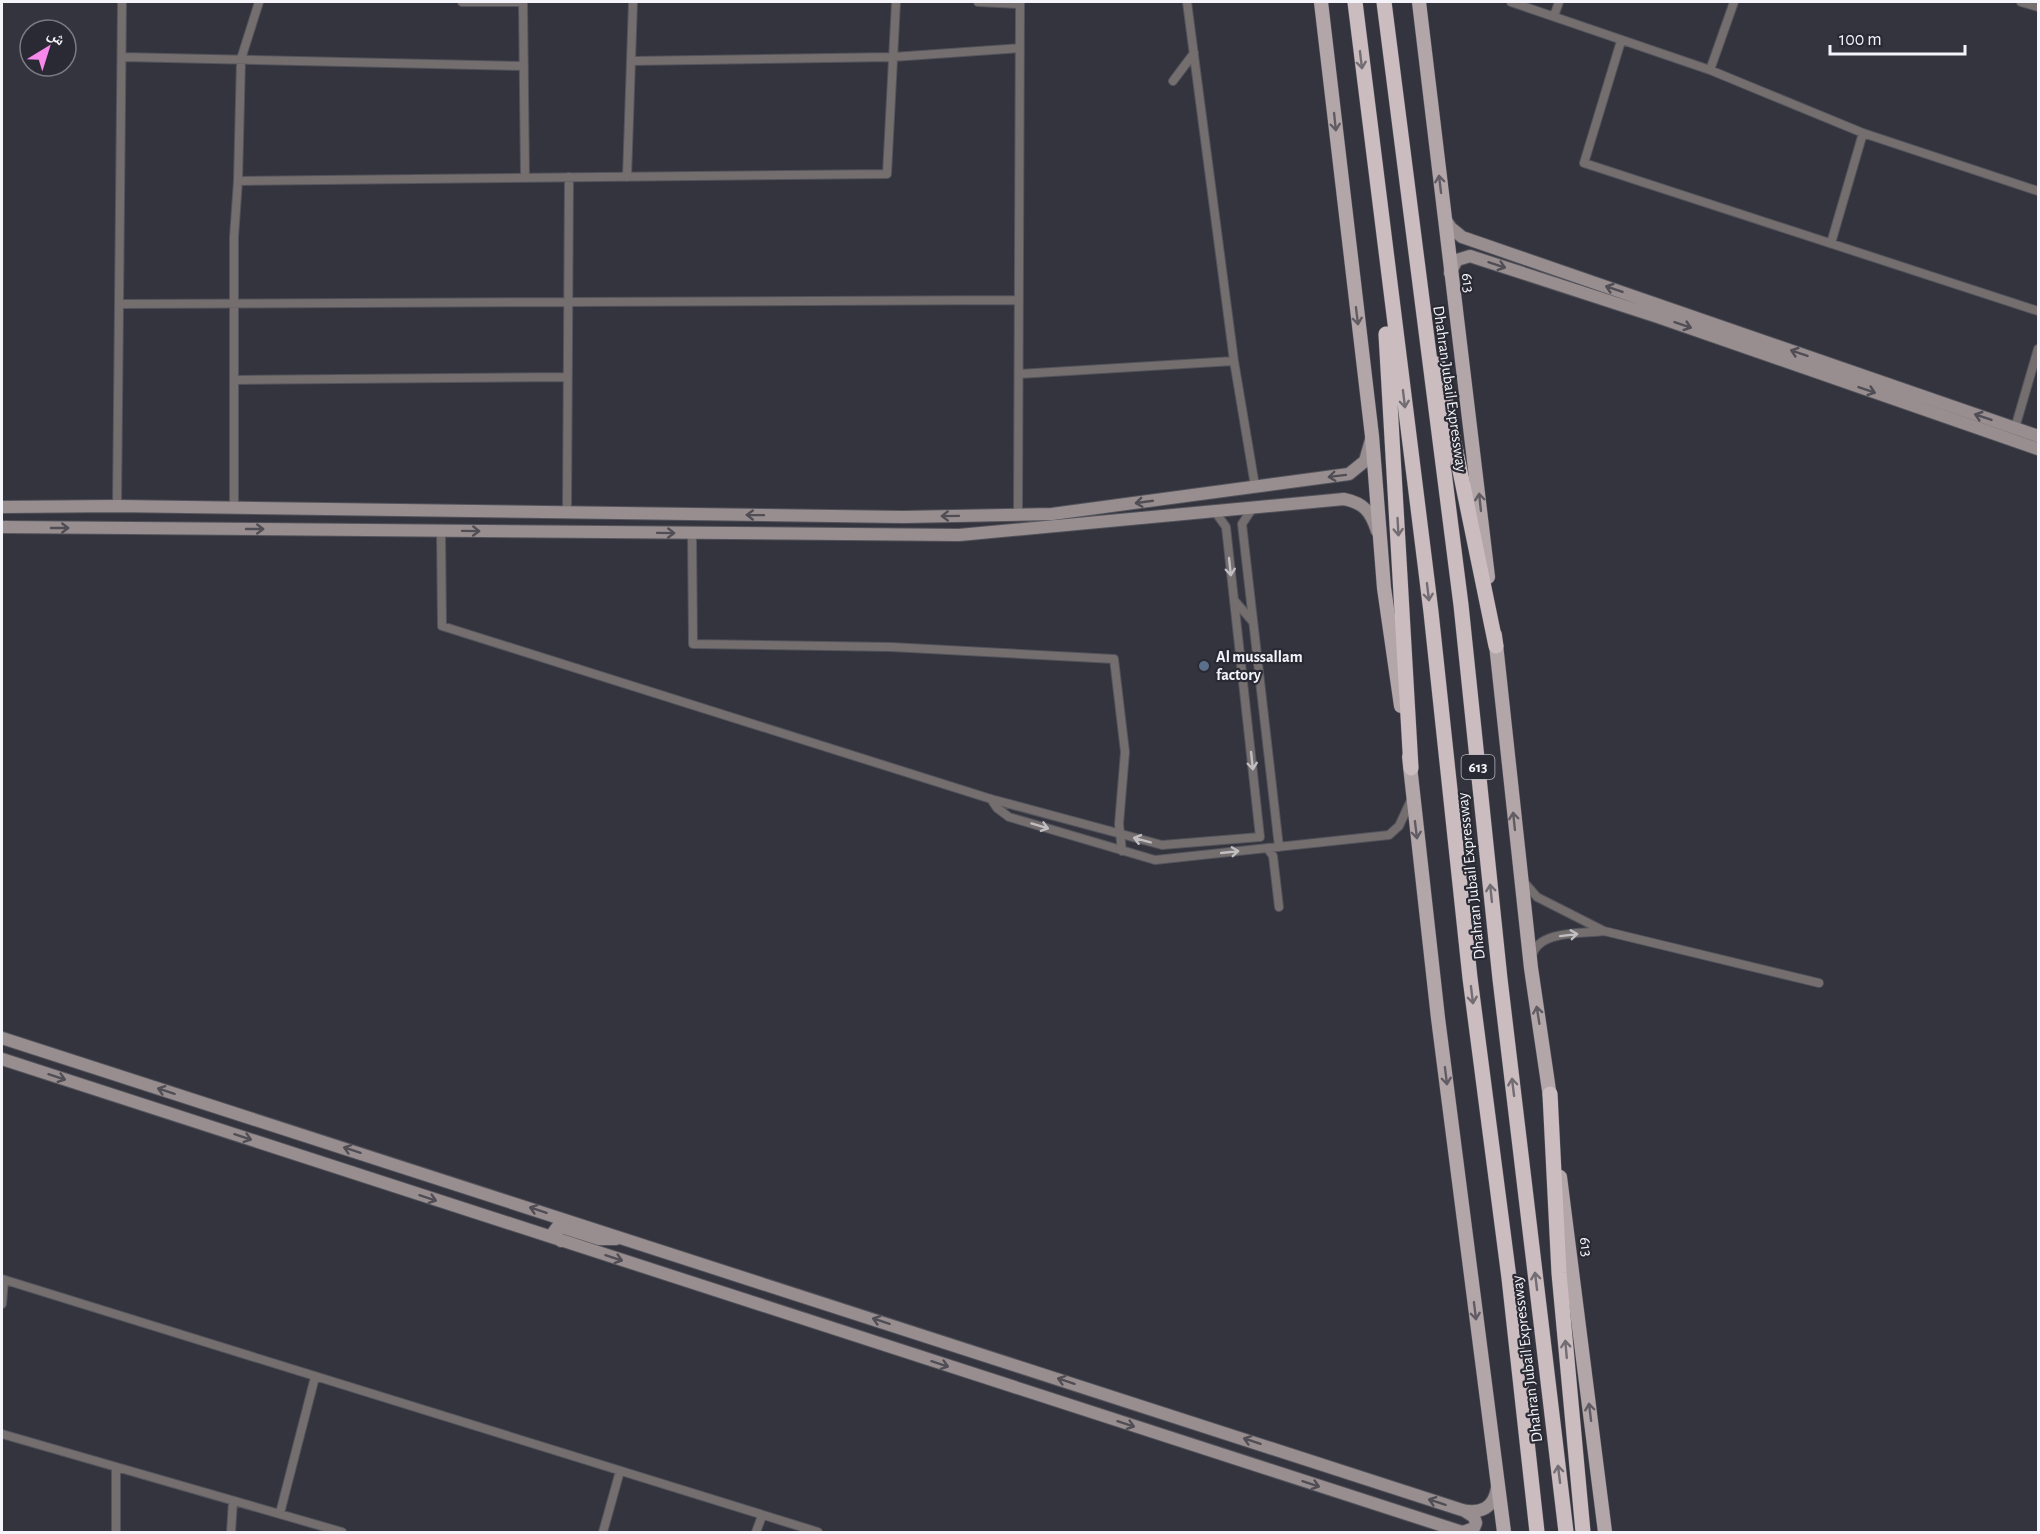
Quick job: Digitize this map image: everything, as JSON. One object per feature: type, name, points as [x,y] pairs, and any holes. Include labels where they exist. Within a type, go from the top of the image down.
[{"type":"highway","name":"Dhahran Jubail Expressway","points":[[1355,2],[1372,155],[1431,612],[1470,978],[1509,1278],[1537,1533]]},
{"type":"highway","name":"Dhahran Jubail Expressway","points":[[1384,2],[1412,238],[1461,605],[1500,979],[1566,1533]]},
{"type":"highway","points":[[1372,155],[1394,438],[1411,768]]},
{"type":"highway","points":[[1412,238],[1496,646]]},
{"type":"highway","points":[[1550,1094],[1559,1273],[1583,1533]]},
{"type":"main road","points":[[1321,2],[1372,436],[1384,588],[1411,768],[1412,798],[1504,1533]]},
{"type":"main road","name":"613","points":[[1419,2],[1450,274],[1479,494],[1519,872],[1550,1094],[1605,1533]]},
{"type":"street","points":[[117,506],[122,2]]},
{"type":"street","points":[[234,508],[233,447],[236,380],[234,237],[241,59],[259,2]]},
{"type":"street","points":[[462,2],[523,2],[525,178]]},
{"type":"street","points":[[627,177],[633,2]]},
{"type":"street","points":[[238,181],[887,174],[897,2]]},
{"type":"street","points":[[978,2],[1020,3],[1018,515]]},
{"type":"street","points":[[1188,2],[1234,361],[1255,486]]},
{"type":"street","points":[[1511,2],[1710,70],[1863,133],[2038,191]]},
{"type":"street","points":[[1554,16],[1559,2]]},
{"type":"street","points":[[1710,70],[1734,2]]},
{"type":"street","points":[[2021,2],[2038,7]]},
{"type":"street","points":[[1621,40],[1584,163],[2038,311]]},
{"type":"street","points":[[631,61],[893,57],[1020,48]]},
{"type":"street","points":[[1173,81],[1194,53]]},
{"type":"street","points":[[122,57],[524,66]]},
{"type":"street","points":[[1831,243],[1863,133]]},
{"type":"street","points":[[567,512],[569,177]]},
{"type":"street","points":[[1444,215],[1451,228],[1462,237],[2038,436]]},
{"type":"street","points":[[1450,274],[1457,260],[1470,256],[1658,316],[2038,449]]},
{"type":"street","points":[[119,304],[1019,300]]},
{"type":"street","points":[[2015,428],[2038,349]]},
{"type":"street","points":[[1019,374],[1234,361]]},
{"type":"street","points":[[236,380],[567,378]]},
{"type":"street","points":[[2,507],[117,506],[903,518],[1052,514],[1349,474],[1365,461],[1372,436]]},
{"type":"street","points":[[2,527],[958,535],[1216,513],[1344,499],[1357,502],[1366,508],[1372,518],[1380,543]]},
{"type":"street","points":[[1252,509],[1242,524],[1279,847]]},
{"type":"street","points":[[1216,513],[1226,527],[1260,837],[1265,849],[1273,856],[1279,907]]},
{"type":"street","points":[[441,531],[442,626],[991,799],[1162,845],[1260,837]]},
{"type":"street","points":[[692,534],[693,644],[891,647],[1114,659],[1125,752],[1119,833],[1122,851]]},
{"type":"street","points":[[1234,603],[1253,622]]},
{"type":"street","points":[[991,799],[997,808],[1010,817],[1155,860],[1389,835],[1399,826],[1412,798]]},
{"type":"street","points":[[1519,872],[1524,883],[1537,897],[1604,931],[1819,983]]},
{"type":"street","points":[[1531,968],[1535,947],[1547,938],[1604,931]]},
{"type":"street","points":[[2,1038],[1462,1510],[1472,1512],[1487,1508],[1496,1497],[1498,1484]]},
{"type":"street","points":[[2,1059],[1462,1533],[1474,1528],[1476,1523],[1472,1515],[1462,1510]]},
{"type":"street","points":[[562,1241],[553,1233],[558,1226],[599,1239],[627,1239]]},
{"type":"street","points":[[2,1304],[3,1280],[818,1533]]},
{"type":"street","points":[[745,1300],[784,1306],[814,1316],[820,1313],[821,1307],[814,1299]]},
{"type":"street","points":[[280,1513],[315,1377]]},
{"type":"street","points":[[2,1434],[280,1513],[342,1533]]},
{"type":"street","points":[[116,1468],[116,1533]]},
{"type":"street","points":[[603,1533],[620,1472]]},
{"type":"street","points":[[231,1533],[232,1501]]},
{"type":"street","points":[[756,1533],[762,1516]]},
{"type":"street","points":[[1603,1516],[1612,1533]]},
{"type":"place","name":"Al mussallam factory","points":[[1204,666]]}]
